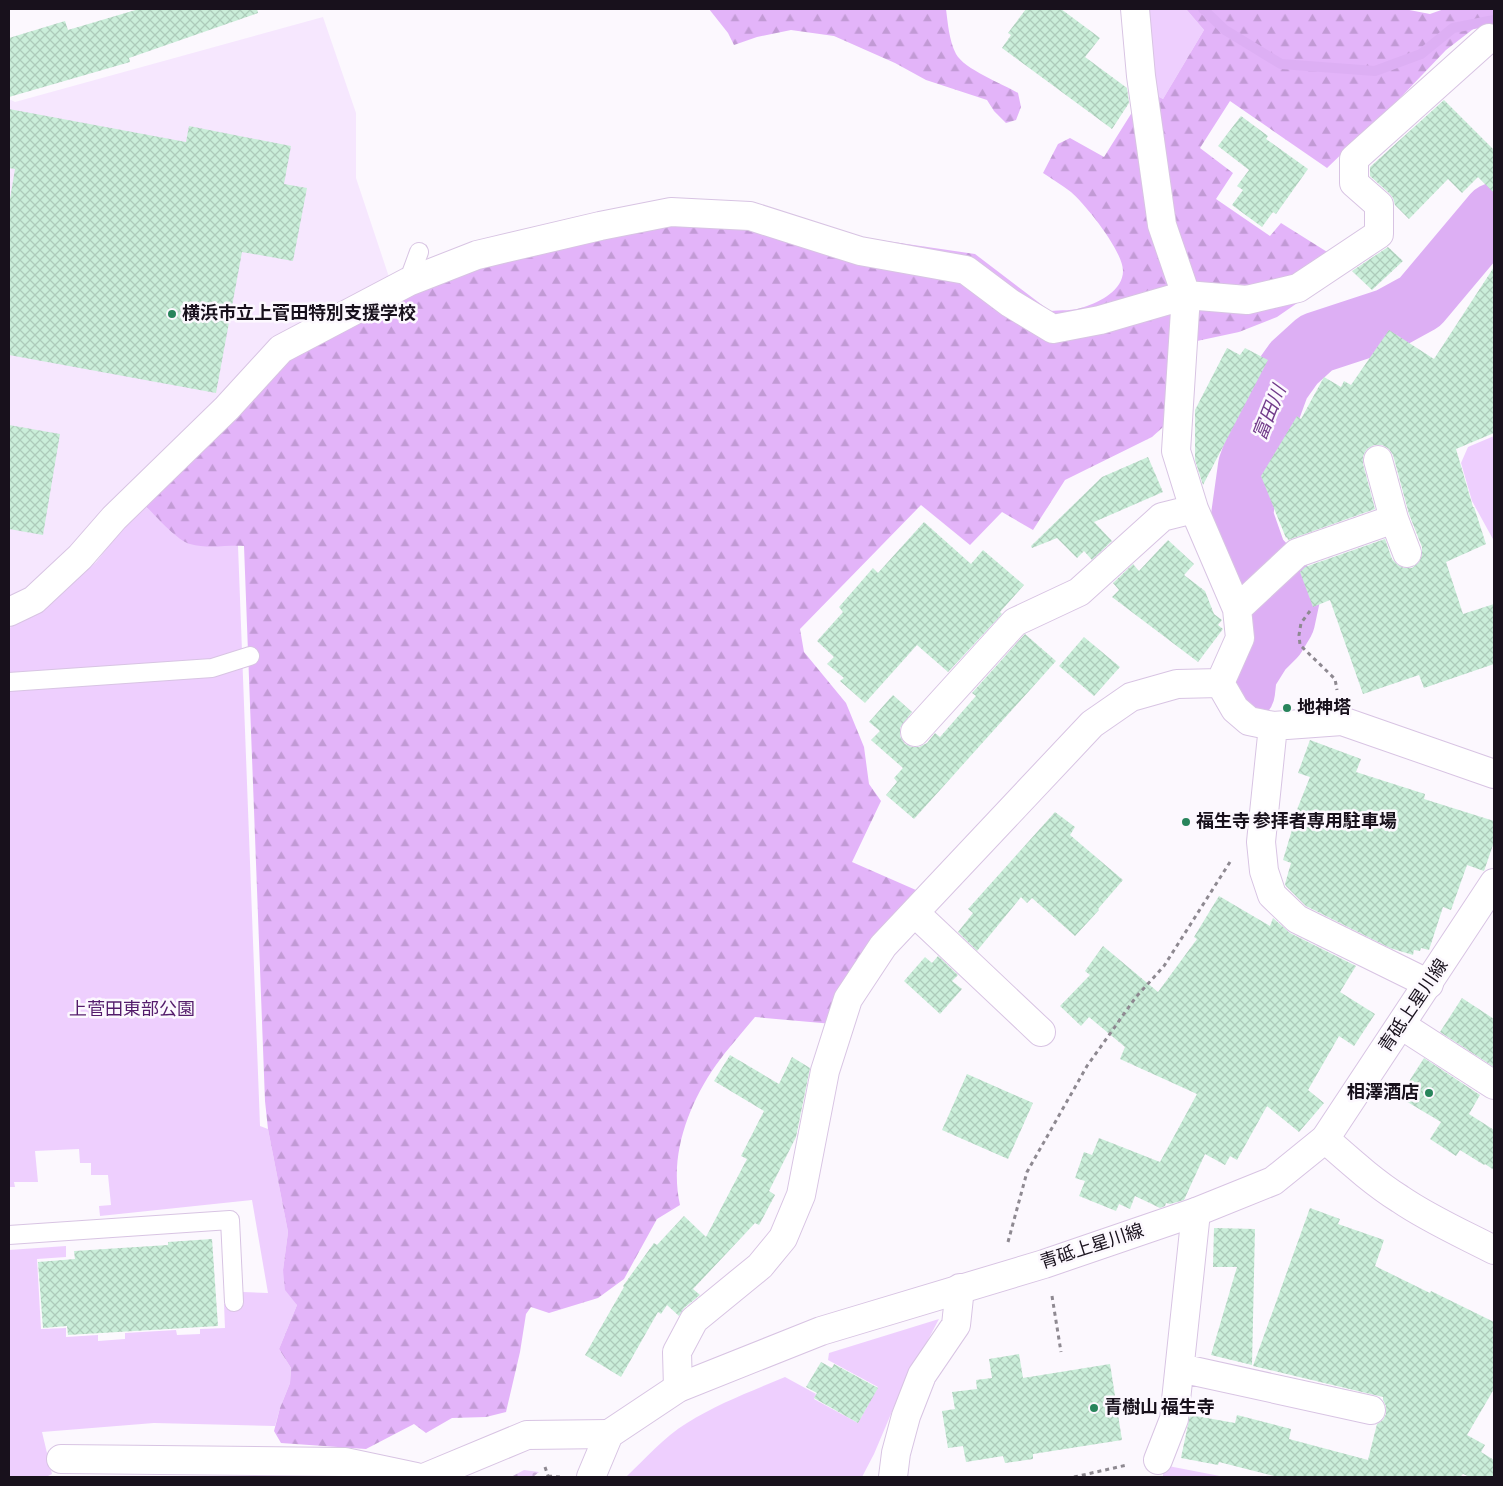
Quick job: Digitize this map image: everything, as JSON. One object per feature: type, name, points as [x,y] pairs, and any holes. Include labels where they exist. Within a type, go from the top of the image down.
[{"type":"street","points":[[1135,9],[1141,76],[1162,225],[1186,295],[1176,451],[1194,509],[1247,600]]},
{"type":"street","points":[[9,612],[34,600],[80,557],[114,518],[227,408],[281,349],[408,282],[477,255],[600,226],[671,212],[750,216],[860,250],[966,270],[1010,302],[1053,329],[1100,320],[1186,295],[1247,300],[1298,288],[1379,234],[1379,206],[1354,183],[1354,159],[1489,38]]},
{"type":"street","points":[[1378,460],[1394,519],[1407,553]]},
{"type":"street","points":[[915,732],[1016,622],[1079,592],[1162,517],[1194,509]]},
{"type":"street","points":[[1220,683],[1240,638],[1247,600],[1297,553],[1394,519]]},
{"type":"street","points":[[1220,683],[1235,709],[1249,721],[1272,726],[1342,720],[1494,774]]},
{"type":"street","points":[[678,1388],[678,1352],[694,1320],[760,1266],[783,1238],[801,1195],[826,1071],[848,999],[883,946],[1092,724],[1131,696],[1177,684],[1220,683]]},
{"type":"street","points":[[1272,726],[1262,842],[1264,871],[1272,895],[1297,919],[1429,984]]},
{"type":"street","name":"青砥上星川線","points":[[609,1434],[678,1388],[821,1331],[1044,1264],[1196,1212],[1274,1181],[1326,1139],[1494,883]]},
{"type":"street","points":[[915,913],[1040,1032]]},
{"type":"street","points":[[1401,1025],[1494,1085]]},
{"type":"street","points":[[1326,1139],[1355,1166],[1400,1199],[1494,1250]]},
{"type":"street","points":[[1158,1469],[1174,1419],[1196,1212]]},
{"type":"street","points":[[893,1477],[896,1453],[906,1416],[922,1375],[956,1325],[960,1288]]},
{"type":"street","points":[[1180,1368],[1371,1410]]},
{"type":"street","points":[[426,1477],[526,1434],[609,1434],[591,1477]]},
{"type":"street","points":[[61,1459],[344,1462],[416,1477]]},
{"type":"lane","points":[[408,282],[419,252]]},
{"type":"lane","points":[[9,682],[212,668],[250,656]]},
{"type":"lane","points":[[9,1235],[230,1220],[234,1302]]},
{"type":"path","points":[[1310,611],[1301,623],[1298,635],[1300,646],[1335,679],[1342,720]]},
{"type":"path","points":[[1000,1276],[1026,1172],[1086,1066],[1136,997],[1164,966],[1228,866],[1231,857]]},
{"type":"path","points":[[1051,1291],[1061,1352]]},
{"type":"path","points":[[1074,1477],[1126,1465],[1158,1469]]},
{"type":"path","points":[[546,1477],[561,1477]]},
{"type":"shaded area","name":"横浜市立上菅田特別支援学校","points":[[323,17],[356,113],[356,178],[391,283],[58,564],[18,595],[9,599],[9,99],[15,102]]},
{"type":"green space","points":[[709,9],[946,9],[950,38],[960,60],[975,71],[1018,93],[1021,107],[1016,120],[1006,123],[994,111],[987,100],[926,80],[895,63],[834,36],[791,30],[757,37],[734,45],[728,33]]},
{"type":"green space","points":[[1145,9],[1186,9],[1204,30],[1163,99],[1146,90]]},
{"type":"green space","points":[[1186,9],[1404,9],[1430,14],[1444,9],[1494,9],[1494,22],[1481,23],[1446,50],[1401,97],[1327,168],[1230,101],[1200,148],[1233,173],[1216,199],[1270,236],[1281,223],[1332,255],[1335,277],[1277,317],[1239,332],[1197,341],[1193,400],[1152,437],[1065,480],[1033,530],[1002,512],[970,545],[921,505],[800,629],[804,652],[846,703],[864,747],[869,784],[881,801],[852,862],[925,894],[833,1024],[755,1017],[725,1053],[706,1080],[689,1114],[683,1132],[677,1168],[677,1187],[680,1205],[657,1219],[624,1279],[598,1298],[549,1313],[531,1307],[526,1314],[520,1352],[506,1412],[486,1417],[452,1418],[426,1433],[414,1424],[366,1449],[281,1443],[274,1431],[280,1408],[290,1383],[291,1368],[279,1349],[297,1305],[285,1290],[283,1270],[288,1232],[268,1129],[265,1101],[244,546],[210,547],[184,542],[143,503],[285,353],[477,262],[672,218],[859,237],[975,254],[1050,311],[1076,309],[1097,302],[1110,294],[1122,278],[1123,271],[1117,252],[1103,229],[1071,192],[1043,173],[1058,144],[1070,138],[1104,157],[1146,90],[1163,99],[1204,30]]},
{"type":"green space","name":"上菅田東部公園","points":[[233,414],[260,1126],[268,1129],[288,1232],[283,1270],[297,1305],[279,1349],[291,1368],[290,1383],[275,1426],[154,1423],[42,1432],[52,1474],[46,1477],[9,1477],[9,1250],[66,1246],[66,1257],[37,1259],[41,1329],[66,1328],[66,1337],[98,1335],[98,1341],[125,1339],[125,1333],[176,1330],[177,1335],[200,1334],[200,1329],[225,1328],[224,1304],[243,1304],[243,1292],[268,1293],[252,1200],[100,1216],[99,1206],[111,1205],[108,1175],[91,1175],[91,1163],[80,1163],[79,1149],[35,1151],[38,1182],[14,1182],[15,1187],[9,1187],[9,628],[29,618],[96,562],[143,503]]},
{"type":"green space","points":[[1494,436],[1494,541],[1472,501],[1461,463],[1468,447]]},
{"type":"green space","points":[[939,1319],[899,1395],[862,1477],[626,1477],[663,1441],[698,1416],[785,1377],[816,1394],[814,1399],[858,1423],[878,1387],[828,1360],[829,1353]]},
{"type":"green space","points":[[1163,1465],[1225,1477],[1163,1477]]},
{"type":"green space","points":[[524,1470],[539,1472],[533,1477],[511,1477]]},
{"type":"building","points":[[139,9],[257,9],[258,13],[129,58],[130,62],[9,97],[9,38],[65,21],[68,30]]},
{"type":"building","points":[[1026,9],[1061,9],[1100,38],[1085,57],[1127,88],[1129,103],[1112,129],[1002,48],[1011,35],[1008,33]]},
{"type":"building","points":[[1444,100],[1494,150],[1494,193],[1478,177],[1462,193],[1448,179],[1409,219],[1395,205],[1389,193],[1370,176],[1370,167]]},
{"type":"building","points":[[9,109],[186,142],[189,126],[291,146],[284,184],[307,188],[293,261],[242,252],[216,393],[9,355],[9,205],[15,169],[9,168]]},
{"type":"building","points":[[1241,116],[1268,136],[1266,139],[1308,169],[1276,214],[1273,212],[1262,227],[1232,205],[1243,190],[1237,186],[1249,170],[1218,146]]},
{"type":"building","points":[[1388,247],[1403,261],[1372,290],[1352,271]]},
{"type":"building","points":[[1494,267],[1494,433],[1456,449],[1486,544],[1446,562],[1463,614],[1494,604],[1494,664],[1424,688],[1419,675],[1363,694],[1330,600],[1313,607],[1300,572],[1305,567],[1385,539],[1392,559],[1398,565],[1404,568],[1412,568],[1419,562],[1422,555],[1422,547],[1409,514],[1393,455],[1389,449],[1382,445],[1374,445],[1367,449],[1363,456],[1363,464],[1375,509],[1288,540],[1261,476],[1297,416],[1301,419],[1324,377],[1341,387],[1344,381],[1351,385],[1389,330],[1434,359]]},
{"type":"building","points":[[1227,348],[1240,355],[1245,348],[1268,360],[1203,485],[1195,460],[1195,410]]},
{"type":"building","points":[[9,425],[60,434],[43,535],[9,529]]},
{"type":"building","points":[[1148,457],[1163,492],[1094,522],[1112,541],[1092,560],[1084,551],[1077,558],[1057,538],[1032,548],[1031,546],[1102,477]]},
{"type":"building","points":[[924,522],[971,564],[983,550],[1024,585],[1000,612],[1002,614],[948,672],[917,645],[865,703],[840,681],[844,678],[827,664],[834,657],[817,641],[843,612],[839,607],[873,568],[878,573]]},
{"type":"building","points":[[1168,540],[1194,564],[1184,575],[1205,591],[1214,614],[1222,620],[1218,625],[1223,629],[1198,662],[1112,597],[1119,590],[1113,583],[1133,564],[1139,571]]},
{"type":"building","points":[[1025,634],[1056,661],[914,819],[886,795],[897,782],[894,778],[903,768],[871,740],[880,731],[869,722],[893,695],[912,712],[900,728],[900,736],[905,744],[919,747],[927,743],[935,733],[940,737],[976,696],[972,693]]},
{"type":"building","points":[[1084,637],[1120,667],[1094,696],[1059,666]]},
{"type":"building","points":[[1310,740],[1361,759],[1356,772],[1425,794],[1424,799],[1494,821],[1494,842],[1484,871],[1467,865],[1451,910],[1443,907],[1429,950],[1421,948],[1420,951],[1414,950],[1413,955],[1390,948],[1306,906],[1286,886],[1291,863],[1283,860],[1294,823],[1292,822],[1310,777],[1298,773]]},
{"type":"building","points":[[1055,812],[1075,827],[1070,835],[1123,880],[1075,936],[1032,898],[1027,903],[1021,897],[977,951],[958,932],[973,913],[968,909]]},
{"type":"building","points":[[1219,896],[1270,926],[1273,918],[1290,933],[1356,966],[1340,992],[1375,1014],[1354,1046],[1339,1036],[1308,1090],[1324,1103],[1299,1132],[1267,1106],[1237,1160],[1230,1156],[1225,1165],[1205,1154],[1184,1200],[1170,1204],[1166,1203],[1165,1206],[1160,1208],[1135,1196],[1130,1209],[1119,1204],[1116,1211],[1079,1196],[1085,1181],[1075,1178],[1084,1152],[1092,1155],[1099,1138],[1160,1162],[1197,1094],[1120,1059],[1125,1047],[1089,1017],[1081,1026],[1060,1006],[1090,975],[1085,971],[1103,946],[1158,992],[1197,939],[1194,937]]},
{"type":"building","points":[[938,956],[958,975],[952,981],[962,989],[940,1014],[904,981],[925,957],[932,963]]},
{"type":"building","points":[[1462,998],[1494,1019],[1494,1067],[1440,1032]]},
{"type":"building","points":[[730,1055],[779,1084],[792,1057],[810,1068],[796,1137],[769,1191],[775,1195],[759,1225],[755,1223],[693,1289],[700,1295],[684,1308],[679,1316],[667,1305],[661,1314],[658,1312],[621,1377],[585,1355],[623,1286],[654,1243],[657,1245],[684,1216],[706,1237],[747,1159],[741,1156],[764,1111],[714,1081]]},
{"type":"building","points":[[1424,1058],[1480,1095],[1469,1114],[1494,1130],[1494,1170],[1460,1150],[1456,1156],[1430,1139],[1441,1122],[1399,1097]]},
{"type":"building","points":[[967,1074],[1033,1103],[1008,1159],[942,1130]]},
{"type":"building","points":[[1310,1208],[1340,1219],[1338,1224],[1384,1240],[1375,1266],[1494,1322],[1494,1389],[1467,1435],[1485,1445],[1481,1452],[1494,1460],[1494,1477],[1470,1477],[1463,1474],[1460,1477],[1278,1477],[1219,1462],[1218,1465],[1181,1458],[1190,1415],[1235,1423],[1237,1415],[1291,1429],[1289,1439],[1368,1460],[1377,1424],[1383,1420],[1386,1414],[1383,1397],[1253,1366]]},
{"type":"building","points":[[1214,1228],[1255,1229],[1252,1365],[1211,1355],[1237,1267],[1213,1267]]},
{"type":"building","points":[[212,1239],[218,1326],[68,1335],[67,1326],[43,1328],[38,1262],[75,1259],[74,1251],[168,1245],[168,1242]]},
{"type":"building","points":[[1019,1354],[1023,1378],[1110,1364],[1122,1440],[1033,1454],[1033,1459],[1005,1463],[1003,1456],[966,1462],[963,1446],[948,1448],[942,1411],[955,1409],[952,1392],[977,1389],[976,1380],[992,1378],[989,1359]]},
{"type":"building","points":[[821,1362],[832,1368],[834,1364],[878,1388],[858,1423],[814,1398],[817,1393],[806,1387]]},
{"type":"waterway","points":[[1203,9],[1225,30],[1281,64],[1375,71],[1421,54],[1453,28],[1494,20]]},
{"type":"waterway","name":"富田川","points":[[1244,692],[1246,674],[1261,650],[1275,636],[1284,621],[1290,593],[1256,556],[1242,516],[1249,466],[1279,384],[1294,363],[1316,343],[1389,319],[1420,302],[1494,214]]},
{"type":"place","name":"横浜市立上菅田特別支援学校","points":[[172,314]]},
{"type":"place","name":"地神塔","points":[[1287,708]]},
{"type":"place","name":"福生寺 参拝者専用駐車場","points":[[1186,822]]},
{"type":"place","name":"相澤酒店","points":[[1429,1093]]},
{"type":"place","name":"青樹山 福生寺","points":[[1094,1408]]}]
